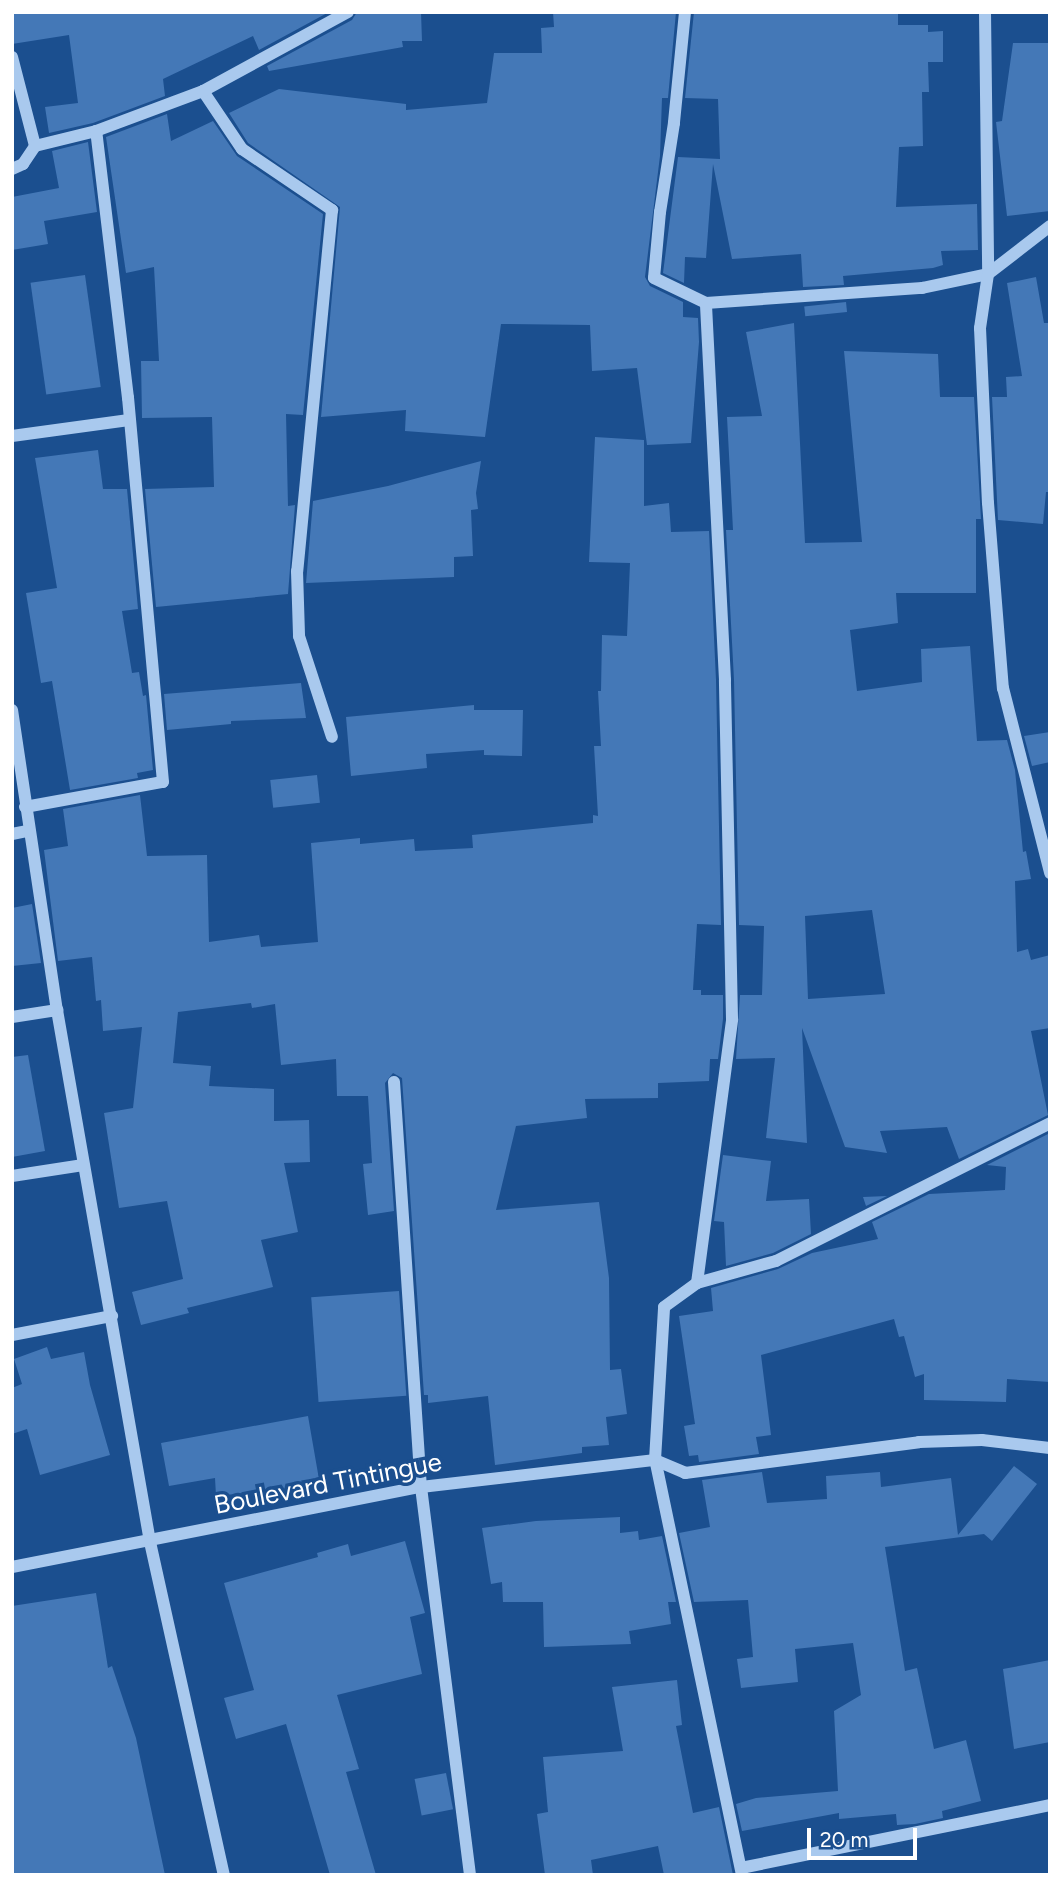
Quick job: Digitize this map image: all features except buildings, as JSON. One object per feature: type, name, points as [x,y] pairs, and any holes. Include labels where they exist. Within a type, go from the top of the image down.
[{"type":"street","points":[[12,169],[23,164],[35,146],[96,131],[204,91],[348,12]]},
{"type":"street","points":[[685,12],[654,278],[706,303],[922,288],[988,275],[1050,226]]},
{"type":"street","points":[[985,12],[988,275],[980,328],[988,503],[1003,688],[1050,873]]},
{"type":"street","points":[[12,57],[35,146]]},
{"type":"street","points":[[204,91],[242,149],[332,210],[297,571],[299,636],[332,737]]},
{"type":"street","points":[[25,807],[163,782],[129,420],[96,131]]},
{"type":"street","points":[[697,1283],[732,1019],[725,680],[706,303]]},
{"type":"street","points":[[12,436],[129,420]]},
{"type":"street","points":[[12,710],[28,831],[57,1010],[150,1542],[224,1875]]},
{"type":"street","points":[[12,834],[28,831]]},
{"type":"street","points":[[12,1017],[57,1010]]},
{"type":"street","points":[[394,1082],[421,1487],[470,1875]]},
{"type":"street","points":[[1050,1123],[776,1261],[697,1283],[664,1307],[655,1460],[741,1871],[1050,1805]]},
{"type":"street","points":[[12,1177],[83,1165]]},
{"type":"street","points":[[12,1335],[112,1316]]},
{"type":"street","points":[[655,1460],[685,1473],[919,1442],[982,1440],[1050,1448]]},
{"type":"street","name":"Boulevard Tintingue","points":[[12,1567],[421,1487],[655,1460]]}]
